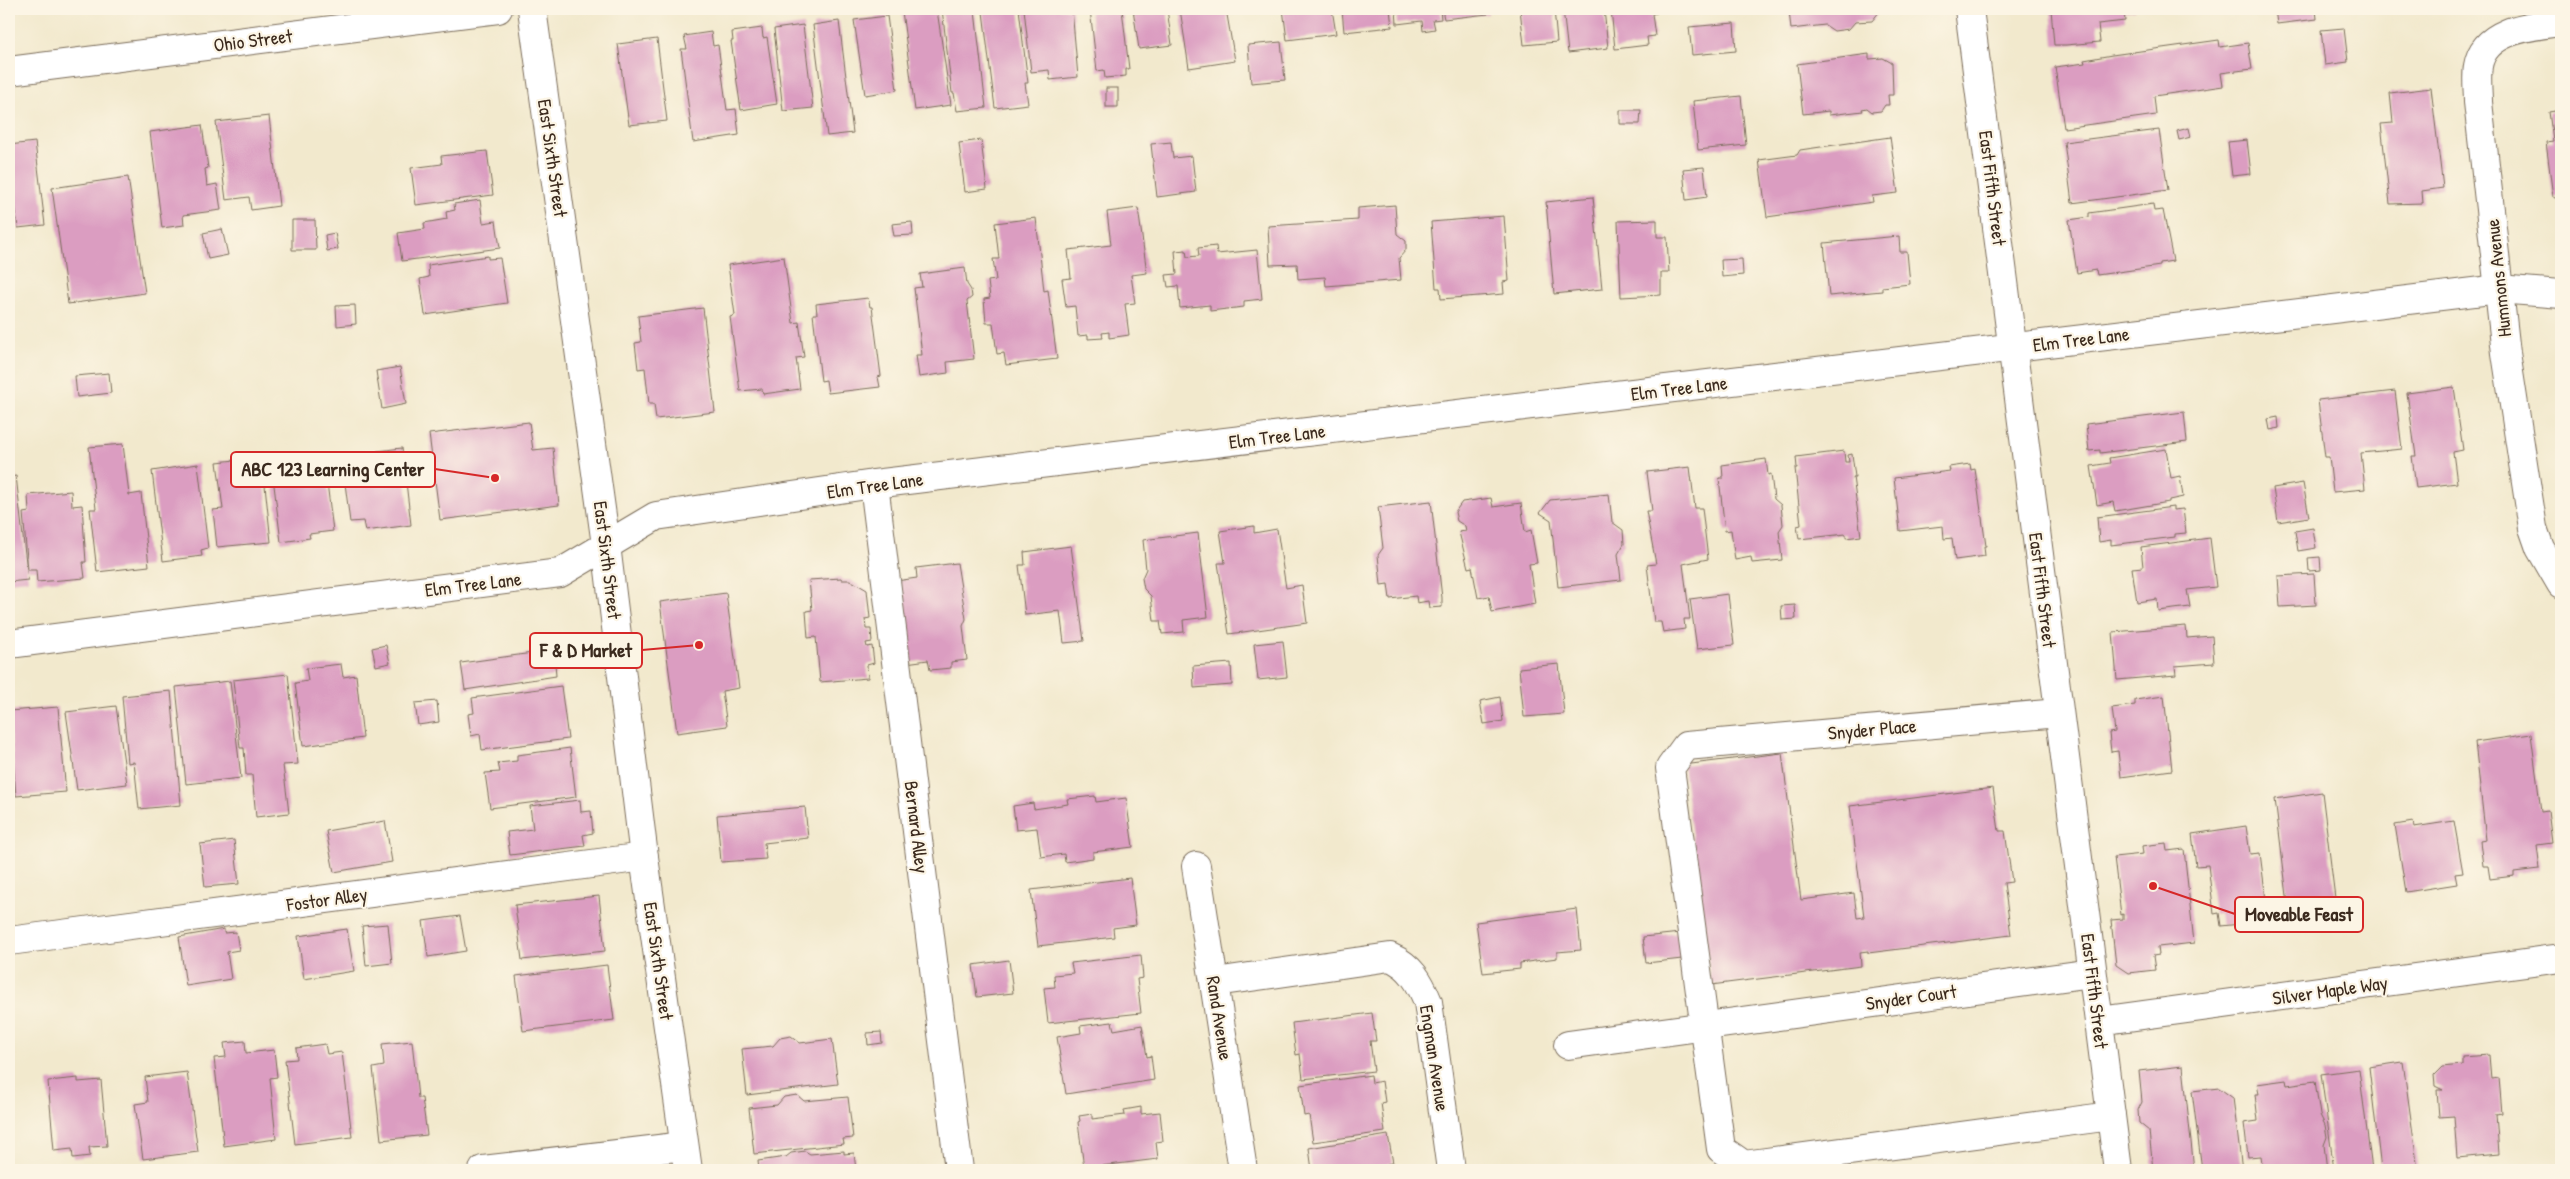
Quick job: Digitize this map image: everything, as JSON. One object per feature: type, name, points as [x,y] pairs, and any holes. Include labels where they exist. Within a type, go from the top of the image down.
[{"type":"street","name":"Ohio Street","points":[[9,71],[498,9]]},
{"type":"street","name":"East Sixth Street","points":[[532,9],[606,545],[644,857],[686,1158]]},
{"type":"street","name":"East Fifth Street","points":[[1969,9],[2118,1170]]},
{"type":"street","name":"Hummons Avenue","points":[[2561,22],[2504,32],[2488,47],[2478,65],[2478,102],[2506,353],[2533,528],[2540,548],[2561,584]]},
{"type":"street","name":"Elm Tree Lane","points":[[9,644],[560,573],[656,516],[874,484],[2499,289],[2561,294]]},
{"type":"street","name":"Bernard Alley","points":[[874,484],[959,1170]]},
{"type":"street","name":"Snyder Place","points":[[1718,1023],[1670,768],[1686,746],[2059,714]]},
{"type":"street","name":"Fostor Alley","points":[[9,941],[644,857]]},
{"type":"street","name":"Rand Avenue","points":[[1196,866],[1243,1170]]},
{"type":"street","name":"Engman Avenue","points":[[1215,982],[1390,957],[1401,962],[1420,984],[1428,1002],[1452,1170]]},
{"type":"street","name":"Silver Maple Way","points":[[2099,1021],[2561,958]]},
{"type":"street","name":"Snyder Court","points":[[1568,1045],[2092,973]]},
{"type":"street","points":[[1718,1023],[1721,1149],[1744,1165],[2110,1116]]},
{"type":"street","points":[[483,1170],[686,1158]]},
{"type":"building","points":[[915,9],[937,10],[951,105],[915,110],[902,11]]},
{"type":"building","points":[[942,9],[975,11],[986,108],[957,111],[954,93],[952,93]]},
{"type":"building","points":[[987,9],[1019,9],[1028,83],[1025,83],[1028,104],[995,108],[983,12],[988,12]]},
{"type":"building","points":[[1024,9],[1072,9],[1078,77],[1050,80],[1049,70],[1031,72]]},
{"type":"building","points":[[1090,9],[1122,9],[1129,69],[1126,69],[1126,76],[1105,78],[1104,70],[1097,71]]},
{"type":"building","points":[[1133,9],[1167,9],[1172,45],[1139,49]]},
{"type":"building","points":[[1180,9],[1226,9],[1235,61],[1189,68]]},
{"type":"building","points":[[1283,9],[1332,9],[1336,34],[1287,40]]},
{"type":"building","points":[[1342,9],[1390,9],[1392,27],[1344,32]]},
{"type":"building","points":[[1396,9],[1440,9],[1441,19],[1433,20],[1435,29],[1423,31],[1422,21],[1397,24]]},
{"type":"building","points":[[1442,9],[1487,9],[1488,14],[1444,19]]},
{"type":"building","points":[[1520,9],[1554,9],[1557,42],[1524,45]]},
{"type":"building","points":[[1563,9],[1604,9],[1608,48],[1568,53]]},
{"type":"building","points":[[1611,9],[1657,9],[1657,13],[1652,14],[1655,36],[1647,37],[1648,45],[1615,49]]},
{"type":"building","points":[[1780,9],[1880,9],[1880,11],[1872,21],[1855,22],[1849,29],[1834,31],[1825,25],[1791,29],[1789,11],[1780,11]]},
{"type":"building","points":[[2051,9],[2135,10],[2124,11],[2125,21],[2098,24],[2100,42],[2054,45]]},
{"type":"building","points":[[2275,9],[2316,9],[2317,19],[2277,24]]},
{"type":"building","points":[[887,16],[897,90],[865,95],[854,20]]},
{"type":"building","points":[[839,21],[853,133],[827,136],[813,25]]},
{"type":"building","points":[[1734,23],[1736,51],[1692,55],[1689,27]]},
{"type":"building","points":[[803,25],[813,108],[783,111],[774,29]]},
{"type":"building","points":[[762,28],[763,38],[767,37],[777,104],[741,110],[731,41],[733,41],[732,32]]},
{"type":"building","points":[[2344,28],[2348,62],[2325,65],[2321,30]]},
{"type":"building","points":[[711,32],[713,46],[718,45],[727,110],[736,109],[739,135],[693,142],[681,49],[687,49],[684,36]]},
{"type":"building","points":[[657,39],[667,121],[629,125],[618,44]]},
{"type":"building","points":[[2219,40],[2220,47],[2248,43],[2252,69],[2221,73],[2223,86],[2154,96],[2156,115],[2064,128],[2055,67],[2085,63],[2084,60],[2112,55]]},
{"type":"building","points":[[1281,42],[1285,80],[1251,83],[1248,45]]},
{"type":"building","points":[[1869,54],[1869,59],[1883,58],[1892,63],[1893,95],[1888,95],[1889,105],[1885,105],[1881,111],[1872,112],[1867,108],[1862,109],[1863,111],[1829,115],[1829,111],[1803,114],[1797,64]]},
{"type":"building","points":[[1106,88],[1118,88],[1118,107],[1106,107]]},
{"type":"building","points":[[2431,88],[2443,188],[2422,191],[2423,203],[2390,204],[2381,124],[2393,123],[2390,93]]},
{"type":"building","points":[[1741,96],[1746,145],[1698,150],[1693,101]]},
{"type":"building","points":[[1620,110],[1641,110],[1640,124],[1620,124]]},
{"type":"building","points":[[2561,110],[2561,196],[2553,197],[2546,142],[2553,141],[2549,112]]},
{"type":"building","points":[[269,116],[279,206],[251,210],[249,197],[226,200],[216,122]]},
{"type":"building","points":[[202,125],[208,168],[205,169],[207,186],[217,184],[221,210],[183,215],[184,225],[162,228],[150,132]]},
{"type":"building","points":[[2189,128],[2191,137],[2179,140],[2177,131]]},
{"type":"building","points":[[2159,130],[2168,190],[2072,203],[2064,142]]},
{"type":"building","points":[[1890,137],[1898,193],[1872,196],[1873,202],[1767,217],[1759,160],[1797,155],[1800,150]]},
{"type":"building","points":[[981,140],[987,189],[965,192],[959,143]]},
{"type":"building","points":[[2247,140],[2251,174],[2232,176],[2228,142]]},
{"type":"building","points":[[35,142],[45,225],[18,228],[14,196],[9,197],[9,145]]},
{"type":"building","points":[[1171,142],[1173,158],[1192,156],[1196,192],[1157,197],[1151,144]]},
{"type":"building","points":[[487,151],[493,195],[416,205],[411,168],[442,164],[441,156]]},
{"type":"building","points":[[1704,167],[1707,197],[1686,200],[1683,169]]},
{"type":"building","points":[[128,177],[145,293],[68,304],[52,188]]},
{"type":"building","points":[[1593,197],[1602,289],[1554,294],[1546,202]]},
{"type":"building","points":[[480,200],[483,223],[496,221],[500,248],[402,261],[398,233],[425,229],[424,223],[447,219],[446,212],[455,210],[454,204]]},
{"type":"building","points":[[2153,204],[2154,211],[2163,210],[2173,261],[2160,263],[2160,266],[2097,275],[2096,270],[2077,273],[2069,220],[2089,217],[2089,213]]},
{"type":"building","points":[[1395,205],[1397,234],[1406,241],[1406,250],[1399,258],[1401,280],[1326,286],[1325,277],[1298,279],[1297,264],[1270,265],[1268,226],[1358,220],[1358,208]]},
{"type":"building","points":[[1138,208],[1147,273],[1131,275],[1135,303],[1125,304],[1129,335],[1109,338],[1109,332],[1102,333],[1103,338],[1088,339],[1088,335],[1078,336],[1075,306],[1066,307],[1062,279],[1071,278],[1068,250],[1111,245],[1107,212]]},
{"type":"building","points":[[1504,216],[1509,281],[1503,282],[1504,294],[1441,299],[1440,288],[1436,288],[1431,222]]},
{"type":"building","points":[[1036,218],[1044,291],[1048,290],[1057,359],[1006,365],[1004,353],[997,354],[993,323],[986,323],[984,299],[990,298],[988,281],[996,280],[993,259],[999,259],[995,223]]},
{"type":"building","points":[[292,220],[315,220],[316,250],[292,250]]},
{"type":"building","points":[[1657,220],[1657,237],[1667,237],[1669,273],[1661,273],[1661,295],[1621,297],[1618,221]]},
{"type":"building","points":[[912,222],[913,235],[894,236],[892,224]]},
{"type":"building","points":[[222,229],[228,255],[208,259],[203,233]]},
{"type":"building","points":[[335,233],[338,249],[327,251],[325,235]]},
{"type":"building","points":[[1899,236],[1900,252],[1907,252],[1910,284],[1882,287],[1882,291],[1829,296],[1824,243]]},
{"type":"building","points":[[1216,246],[1217,254],[1257,250],[1262,299],[1244,301],[1244,307],[1210,311],[1210,305],[1180,308],[1178,286],[1168,287],[1166,275],[1177,274],[1175,251],[1186,250],[1187,257],[1199,256],[1198,248]]},
{"type":"building","points":[[488,256],[488,259],[500,258],[507,303],[425,315],[420,279],[429,277],[428,265]]},
{"type":"building","points":[[784,257],[793,323],[799,322],[804,357],[796,358],[800,389],[763,394],[762,389],[740,391],[730,317],[735,315],[728,265]]},
{"type":"building","points":[[1742,259],[1743,275],[1722,277],[1721,260]]},
{"type":"building","points":[[965,268],[967,284],[971,290],[972,297],[967,301],[974,359],[947,362],[948,373],[919,377],[916,355],[922,355],[914,288],[922,287],[920,274]]},
{"type":"building","points":[[868,298],[870,307],[872,307],[881,376],[878,377],[880,387],[828,393],[826,380],[821,381],[813,314],[817,314],[816,304]]},
{"type":"building","points":[[355,305],[356,324],[337,326],[336,306]]},
{"type":"building","points":[[703,308],[715,412],[656,419],[654,404],[649,404],[645,368],[638,369],[635,343],[641,342],[638,316]]},
{"type":"building","points":[[400,367],[406,404],[382,409],[376,371]]},
{"type":"building","points":[[109,373],[111,393],[77,397],[75,376]]},
{"type":"building","points":[[2454,387],[2463,450],[2453,452],[2457,483],[2416,488],[2412,456],[2416,456],[2407,393]]},
{"type":"building","points":[[2395,391],[2402,449],[2361,453],[2365,489],[2333,492],[2329,457],[2325,457],[2318,400]]},
{"type":"building","points":[[2184,412],[2187,442],[2100,453],[2100,450],[2089,451],[2086,424]]},
{"type":"building","points":[[2278,417],[2279,428],[2270,430],[2268,419]]},
{"type":"building","points":[[529,422],[533,450],[553,448],[559,505],[440,520],[429,434]]},
{"type":"building","points":[[123,444],[129,495],[141,493],[149,566],[97,572],[90,509],[96,509],[89,447]]},
{"type":"building","points":[[402,448],[411,525],[365,531],[363,521],[350,522],[343,468],[379,464],[377,451]]},
{"type":"building","points":[[2166,449],[2171,478],[2180,476],[2183,497],[2169,500],[2169,502],[2115,511],[2113,502],[2097,505],[2091,466],[2110,463],[2109,458]]},
{"type":"building","points":[[1844,451],[1845,462],[1849,462],[1848,455],[1852,454],[1855,477],[1853,477],[1861,536],[1846,538],[1846,534],[1799,539],[1797,526],[1801,525],[1795,468],[1797,468],[1796,457]]},
{"type":"building","points":[[262,457],[271,542],[217,547],[213,510],[223,509],[217,462]]},
{"type":"building","points":[[310,457],[311,468],[325,466],[333,531],[309,534],[310,538],[281,542],[271,461]]},
{"type":"building","points":[[1766,459],[1768,475],[1771,474],[1774,499],[1781,505],[1783,525],[1779,531],[1782,560],[1752,563],[1751,557],[1735,560],[1731,530],[1725,531],[1719,478],[1723,478],[1722,465]]},
{"type":"building","points":[[198,464],[208,548],[201,550],[202,556],[163,561],[152,471]]},
{"type":"building","points":[[1970,464],[1971,470],[1975,469],[1986,546],[1984,546],[1985,556],[1955,560],[1952,538],[1944,539],[1943,526],[1900,531],[1894,478],[1950,471],[1949,467]]},
{"type":"building","points":[[1690,467],[1695,508],[1702,508],[1708,559],[1683,564],[1690,619],[1684,619],[1685,629],[1663,632],[1661,622],[1654,622],[1647,565],[1656,564],[1646,511],[1652,511],[1647,472]]},
{"type":"building","points":[[16,476],[28,580],[9,582],[9,477]]},
{"type":"building","points":[[2303,483],[2309,517],[2278,522],[2273,488]]},
{"type":"building","points":[[71,491],[72,506],[82,505],[86,562],[83,562],[85,578],[37,582],[36,570],[28,570],[23,513],[29,512],[28,495]]},
{"type":"building","points":[[1609,494],[1612,522],[1623,530],[1624,544],[1618,554],[1621,580],[1558,587],[1551,520],[1540,513],[1550,500]]},
{"type":"building","points":[[1491,498],[1493,507],[1521,503],[1525,532],[1531,530],[1537,563],[1529,564],[1535,604],[1492,612],[1489,596],[1478,598],[1472,567],[1468,568],[1459,532],[1466,531],[1465,526],[1457,521],[1455,512],[1462,502]]},
{"type":"building","points":[[1431,501],[1442,607],[1429,608],[1428,601],[1417,603],[1416,596],[1390,599],[1388,584],[1381,585],[1378,555],[1383,548],[1378,507]]},
{"type":"building","points":[[2173,507],[2173,510],[2183,509],[2186,533],[2175,534],[2175,537],[2111,545],[2111,540],[2099,542],[2097,517]]},
{"type":"building","points":[[1254,526],[1254,533],[1277,529],[1286,588],[1302,585],[1307,623],[1229,634],[1218,563],[1225,563],[1220,531]]},
{"type":"building","points":[[2313,528],[2316,548],[2298,551],[2295,531]]},
{"type":"building","points":[[1198,533],[1208,617],[1183,620],[1184,632],[1162,634],[1160,621],[1154,621],[1151,596],[1144,589],[1142,578],[1146,569],[1143,540]]},
{"type":"building","points":[[2210,538],[2216,587],[2187,590],[2190,607],[2158,611],[2157,599],[2137,602],[2132,568],[2143,567],[2141,547]]},
{"type":"building","points":[[1071,546],[1084,641],[1064,643],[1060,611],[1025,615],[1019,565],[1025,565],[1024,552]]},
{"type":"building","points":[[2320,557],[2321,570],[2309,571],[2308,558]]},
{"type":"building","points":[[957,563],[966,619],[963,626],[967,660],[951,662],[951,668],[930,670],[928,660],[906,663],[896,581],[917,578],[916,568]]},
{"type":"building","points":[[2314,574],[2316,605],[2280,607],[2278,576]]},
{"type":"building","points":[[841,578],[842,580],[850,580],[867,590],[870,618],[865,619],[866,629],[871,629],[872,642],[866,643],[867,647],[872,646],[874,663],[867,665],[868,678],[820,682],[816,637],[808,638],[806,611],[812,610],[809,580]]},
{"type":"building","points":[[726,593],[739,688],[722,691],[727,726],[677,733],[660,602]]},
{"type":"building","points":[[1728,594],[1734,645],[1697,649],[1690,599]]},
{"type":"building","points":[[1795,605],[1796,619],[1782,620],[1781,606]]},
{"type":"building","points":[[2186,626],[2187,638],[2212,636],[2214,663],[2175,666],[2176,675],[2117,680],[2113,632]]},
{"type":"building","points":[[1283,641],[1287,677],[1258,680],[1254,644]]},
{"type":"building","points":[[386,645],[390,663],[376,666],[372,648]]},
{"type":"building","points":[[561,649],[563,661],[555,663],[556,676],[465,690],[461,663]]},
{"type":"building","points":[[1231,663],[1232,685],[1194,688],[1193,666]]},
{"type":"building","points":[[341,664],[343,677],[356,675],[363,738],[303,746],[295,683],[308,681],[306,668]]},
{"type":"building","points":[[1559,664],[1564,714],[1524,717],[1519,668]]},
{"type":"building","points":[[288,674],[298,764],[283,765],[289,813],[256,817],[252,775],[246,775],[244,748],[240,748],[233,680]]},
{"type":"building","points":[[230,681],[241,778],[186,784],[176,687]]},
{"type":"building","points":[[561,686],[568,739],[482,750],[480,734],[471,736],[468,714],[474,713],[472,698]]},
{"type":"building","points":[[171,691],[181,805],[139,809],[134,762],[128,763],[122,696]]},
{"type":"building","points":[[2164,696],[2172,770],[2121,777],[2118,751],[2111,752],[2109,733],[2115,732],[2112,708],[2135,705],[2135,700]]},
{"type":"building","points":[[1500,697],[1503,721],[1484,724],[1480,701]]},
{"type":"building","points":[[437,701],[439,722],[418,725],[415,703]]},
{"type":"building","points":[[116,706],[127,784],[77,790],[66,712]]},
{"type":"building","points":[[58,707],[66,792],[16,796],[9,711]]},
{"type":"building","points":[[2531,734],[2541,811],[2548,810],[2552,843],[2537,845],[2540,869],[2514,872],[2514,876],[2490,879],[2488,866],[2483,866],[2480,841],[2486,840],[2475,742]]},
{"type":"building","points":[[570,748],[576,797],[490,808],[485,773],[500,772],[498,763],[517,761],[517,755]]},
{"type":"building","points":[[1782,753],[1801,900],[1854,893],[1857,918],[1864,917],[1850,806],[1993,788],[1999,831],[2005,831],[2012,882],[2004,883],[2011,935],[1868,953],[1868,951],[1860,952],[1861,966],[1711,985],[1683,765]]},
{"type":"building","points":[[9,766],[14,801],[9,802]]},
{"type":"building","points":[[2322,792],[2335,898],[2288,904],[2275,799]]},
{"type":"building","points":[[1095,796],[1096,802],[1126,798],[1133,847],[1093,852],[1093,858],[1065,862],[1064,854],[1041,857],[1037,828],[1016,830],[1013,806],[1033,803],[1034,809],[1068,804],[1067,799]]},
{"type":"building","points":[[580,800],[581,812],[591,811],[593,833],[583,835],[585,846],[510,855],[507,832],[533,829],[530,806]]},
{"type":"building","points":[[805,807],[808,838],[764,843],[766,859],[721,862],[717,815]]},
{"type":"building","points":[[385,821],[392,862],[334,872],[326,831]]},
{"type":"building","points":[[2454,821],[2463,873],[2455,874],[2457,884],[2406,892],[2395,825],[2413,822],[2414,827]]},
{"type":"building","points":[[2246,826],[2250,854],[2260,853],[2267,908],[2259,908],[2260,922],[2221,926],[2219,913],[2214,914],[2208,865],[2196,866],[2192,834]]},
{"type":"building","points":[[234,840],[239,884],[205,887],[200,844]]},
{"type":"building","points":[[2166,843],[2167,851],[2184,849],[2194,943],[2158,947],[2159,955],[2153,956],[2155,970],[2128,973],[2116,965],[2111,920],[2123,919],[2123,914],[2121,915],[2114,857],[2143,854],[2142,846]]},
{"type":"building","points":[[1130,878],[1136,925],[1113,928],[1114,937],[1038,946],[1031,890]]},
{"type":"building","points":[[599,896],[605,951],[522,960],[515,905]]},
{"type":"building","points":[[1577,909],[1581,950],[1557,952],[1557,958],[1520,963],[1520,969],[1483,973],[1476,922]]},
{"type":"building","points":[[460,916],[466,951],[428,957],[423,921]]},
{"type":"building","points":[[388,924],[392,963],[366,966],[362,926]]},
{"type":"building","points":[[224,929],[224,933],[236,932],[239,950],[227,952],[231,979],[186,986],[179,937]]},
{"type":"building","points":[[347,929],[354,971],[304,979],[298,936]]},
{"type":"building","points":[[1680,933],[1682,959],[1646,963],[1643,937]]},
{"type":"building","points":[[1141,955],[1143,978],[1137,979],[1141,1013],[1048,1023],[1044,988],[1055,987],[1054,975],[1073,973],[1071,963]]},
{"type":"building","points":[[1009,960],[1013,993],[977,997],[973,965]]},
{"type":"building","points":[[607,965],[614,1020],[523,1031],[516,976]]},
{"type":"building","points":[[1372,1013],[1376,1041],[1370,1041],[1374,1071],[1303,1079],[1300,1054],[1296,1055],[1292,1023]]},
{"type":"building","points":[[1112,1022],[1114,1030],[1142,1025],[1147,1057],[1151,1056],[1154,1080],[1066,1094],[1057,1037],[1081,1033],[1080,1026]]},
{"type":"building","points":[[881,1032],[882,1043],[868,1045],[867,1033]]},
{"type":"building","points":[[791,1036],[800,1043],[832,1039],[838,1084],[747,1095],[742,1049],[773,1046],[780,1038]]},
{"type":"building","points":[[245,1041],[246,1053],[274,1050],[277,1077],[270,1078],[276,1139],[224,1146],[214,1058],[226,1057],[224,1043]]},
{"type":"building","points":[[412,1041],[418,1098],[422,1098],[427,1135],[381,1140],[373,1068],[384,1066],[382,1044]]},
{"type":"building","points":[[325,1044],[327,1054],[342,1052],[352,1137],[295,1144],[285,1060],[297,1059],[296,1048]]},
{"type":"building","points":[[2489,1055],[2491,1079],[2499,1078],[2502,1113],[2496,1114],[2499,1154],[2457,1158],[2454,1116],[2439,1117],[2437,1090],[2443,1090],[2435,1086],[2434,1075],[2442,1067],[2462,1065],[2462,1057]]},
{"type":"building","points":[[2403,1062],[2418,1170],[2381,1170],[2369,1067]]},
{"type":"building","points":[[2183,1066],[2194,1170],[2153,1170],[2149,1131],[2139,1123],[2138,1110],[2142,1102],[2139,1071]]},
{"type":"building","points":[[2359,1069],[2372,1170],[2334,1170],[2321,1074]]},
{"type":"building","points":[[187,1072],[198,1152],[143,1159],[135,1104],[148,1102],[145,1077]]},
{"type":"building","points":[[1371,1075],[1372,1083],[1382,1081],[1385,1102],[1381,1103],[1385,1132],[1313,1142],[1309,1115],[1304,1116],[1300,1085]]},
{"type":"building","points":[[78,1078],[78,1082],[101,1080],[107,1146],[89,1147],[90,1156],[73,1158],[72,1149],[54,1151],[48,1081]]},
{"type":"building","points":[[2286,1080],[2287,1085],[2315,1081],[2320,1115],[2325,1125],[2327,1137],[2324,1145],[2327,1170],[2263,1170],[2261,1156],[2248,1157],[2244,1123],[2258,1121],[2255,1094],[2259,1094],[2257,1084]]},
{"type":"building","points":[[2219,1088],[2233,1098],[2242,1170],[2202,1170],[2192,1091]]},
{"type":"building","points":[[797,1095],[804,1101],[848,1097],[853,1138],[843,1139],[844,1144],[754,1154],[749,1108],[777,1105],[784,1097]]},
{"type":"building","points":[[1141,1107],[1141,1114],[1160,1112],[1163,1141],[1156,1142],[1158,1159],[1084,1168],[1078,1122],[1080,1121],[1079,1116],[1092,1114],[1092,1119],[1125,1115],[1124,1110]]},
{"type":"building","points":[[1388,1135],[1393,1163],[1387,1164],[1388,1170],[1312,1170],[1309,1148]]},
{"type":"building","points":[[805,1151],[810,1154],[844,1151],[844,1154],[854,1153],[856,1170],[759,1170],[758,1161],[786,1157],[791,1153]]},
{"type":"place","name":"ABC 123 Learning Center","points":[[495,478]]},
{"type":"place","name":"F & D Market","points":[[699,645]]},
{"type":"place","name":"Moveable Feast","points":[[2153,886]]}]
